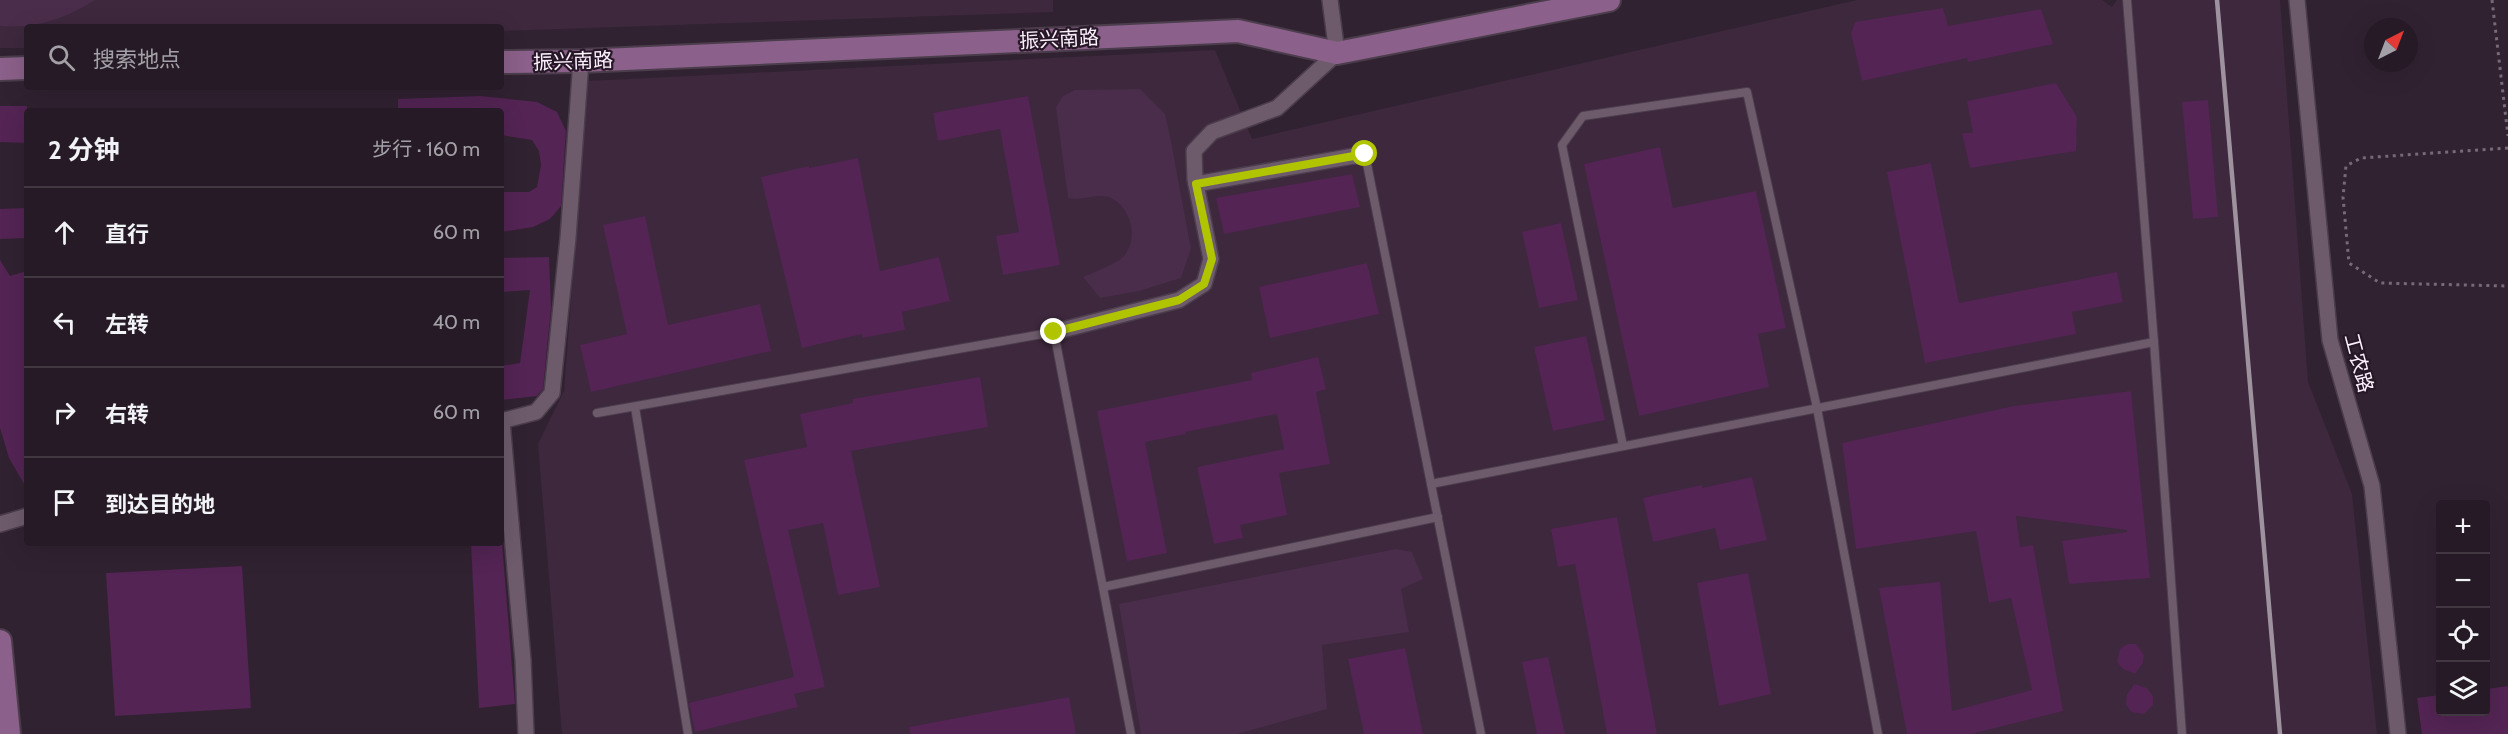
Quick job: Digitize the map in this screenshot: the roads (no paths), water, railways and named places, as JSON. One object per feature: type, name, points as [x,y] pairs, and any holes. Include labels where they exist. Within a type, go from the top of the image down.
[{"type":"main road","name":"振兴南路","points":[[504,62],[581,61],[1238,31],[1337,53],[1598,1]]},
{"type":"main road","points":[[0,69],[24,68]]},
{"type":"main road","points":[[0,641],[9,734]]},
{"type":"street","points":[[1054,332],[1179,300],[1204,284],[1212,259],[1196,184],[1194,151],[1212,132],[1277,108],[1337,53],[1330,0]]},
{"type":"street","name":"工农路","points":[[2297,0],[2330,340],[2372,486],[2398,734]]},
{"type":"street","points":[[504,420],[536,412],[552,393],[568,238],[581,61]]},
{"type":"street","points":[[1196,184],[1365,154]]},
{"type":"street","points":[[504,454],[523,660],[526,734]]},
{"type":"street","points":[[0,524],[24,517]]},
{"type":"lane","points":[[2127,0],[2182,734]]},
{"type":"lane","points":[[1623,446],[1562,145],[1583,116],[1747,92],[1817,408],[1878,734]]},
{"type":"lane","points":[[1365,154],[1481,734]]},
{"type":"lane","points":[[597,414],[1054,332],[1131,734]]},
{"type":"lane","points":[[1431,484],[2154,342]]},
{"type":"lane","points":[[635,407],[688,734]]},
{"type":"lane","points":[[1103,587],[1438,517]]},
{"type":"railway","points":[[2217,0],[2280,734]]}]
